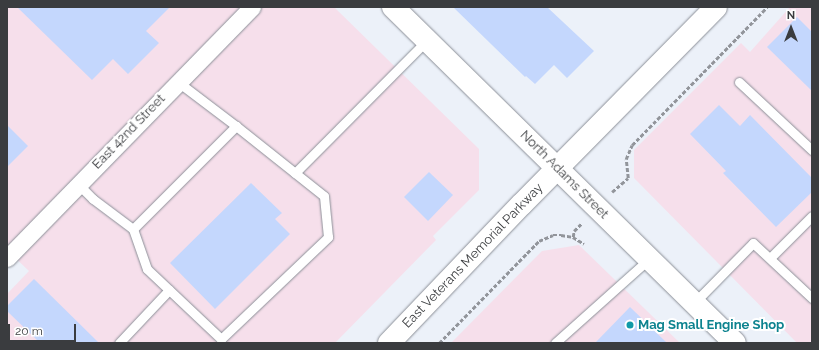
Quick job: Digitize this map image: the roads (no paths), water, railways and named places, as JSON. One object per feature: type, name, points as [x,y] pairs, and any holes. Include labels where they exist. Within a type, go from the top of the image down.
[{"type":"street","name":"East 42nd Street","points":[[7,258],[252,7]]},
{"type":"street","name":"North Adams Street","points":[[393,7],[735,343]]},
{"type":"street","name":"East Veterans Memorial Parkway","points":[[389,343],[557,168],[716,7]]},
{"type":"lane","points":[[295,173],[426,41]]},
{"type":"lane","points":[[78,184],[93,199],[133,229],[147,269],[221,339],[328,237],[324,196],[178,82]]},
{"type":"lane","points":[[739,82],[812,150]]},
{"type":"lane","points":[[133,229],[236,126]]},
{"type":"lane","points":[[770,258],[812,216]]},
{"type":"lane","points":[[694,304],[753,243],[812,298]]},
{"type":"lane","points":[[555,343],[650,259]]},
{"type":"lane","points":[[119,343],[169,290]]},
{"type":"place","name":"Mag Small Engine Shop","points":[[630,325]]}]
